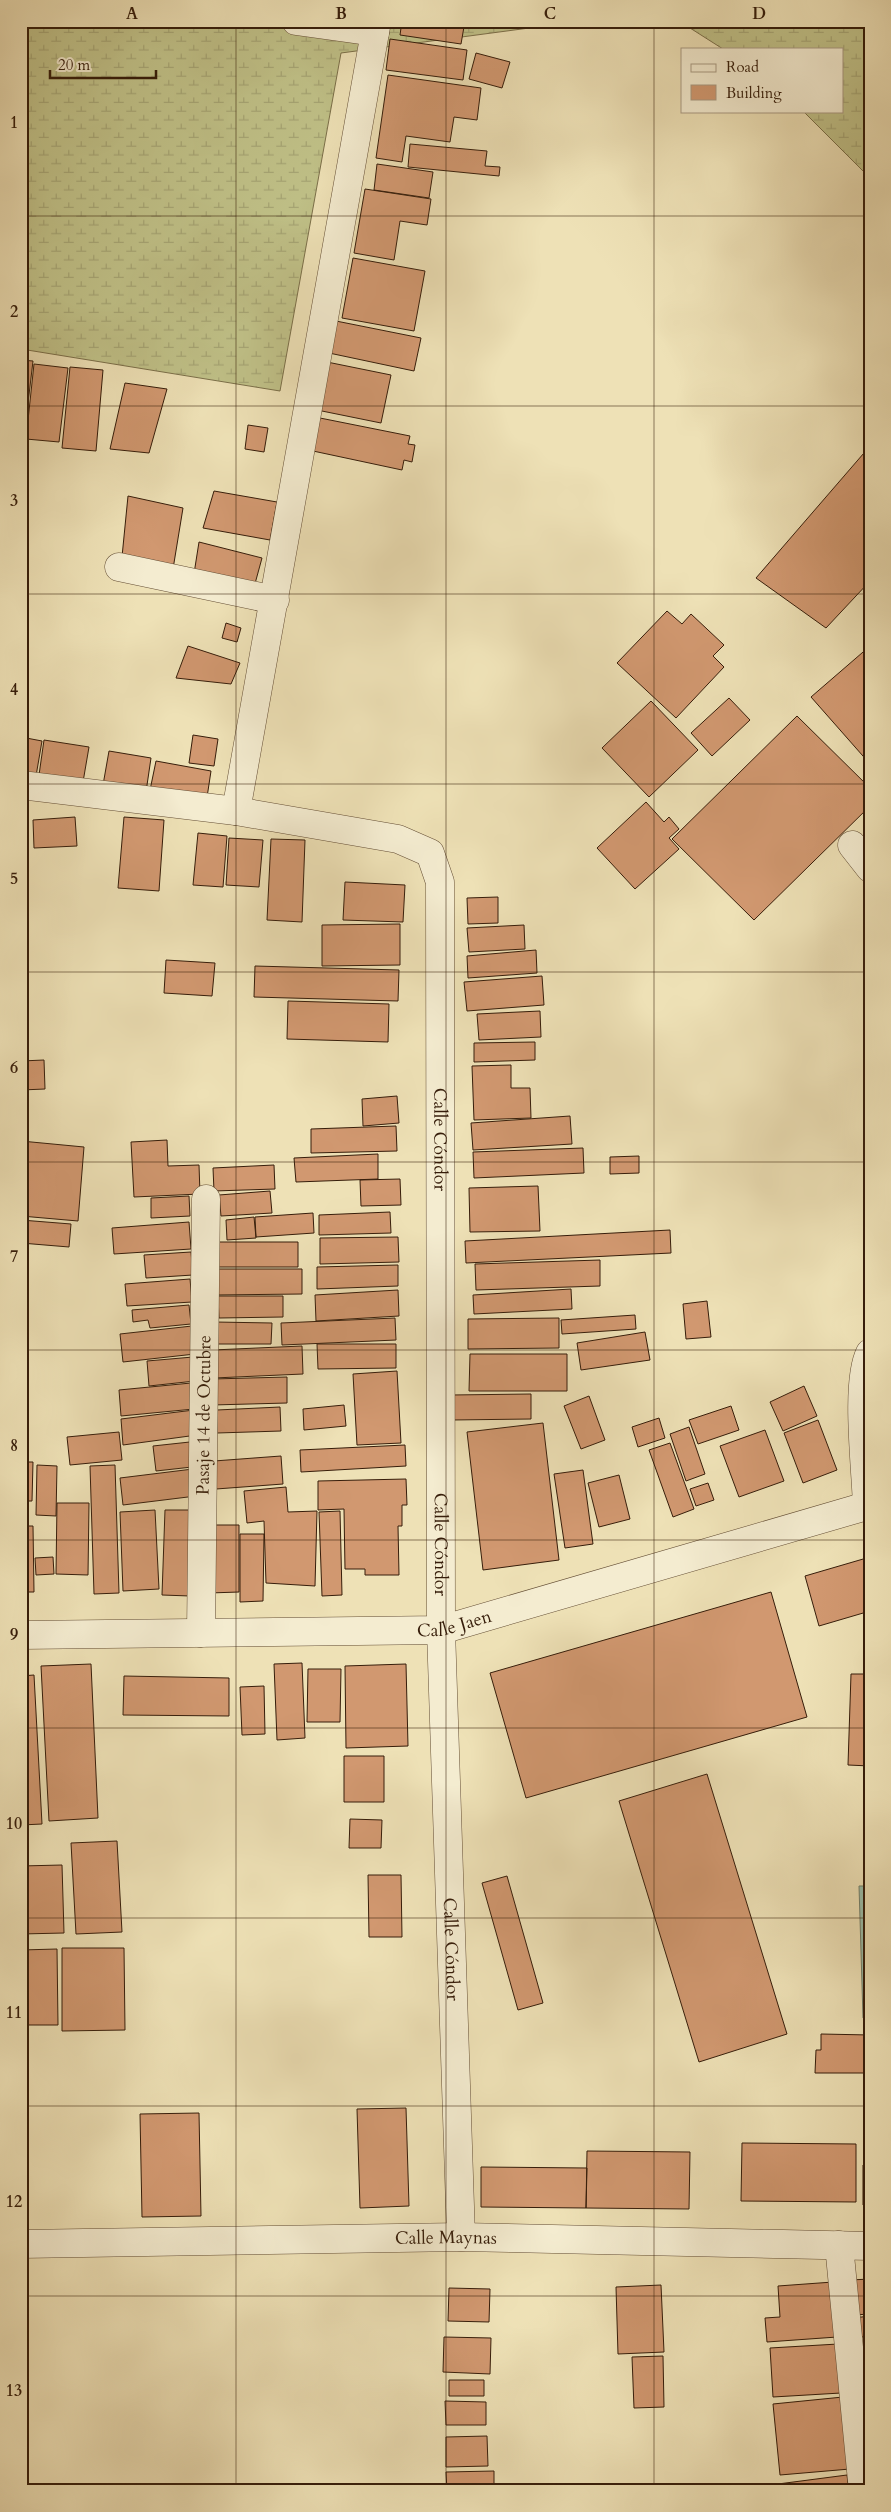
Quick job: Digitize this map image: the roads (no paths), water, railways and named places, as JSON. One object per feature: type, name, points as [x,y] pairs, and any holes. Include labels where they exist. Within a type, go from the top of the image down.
[{"type":"street","points":[[21,785],[236,810],[376,27],[296,21]]},
{"type":"street","points":[[119,568],[275,600]]},
{"type":"street","name":"Calle Cóndor","points":[[236,810],[398,839],[430,853],[440,882],[441,1630],[461,2237]]},
{"type":"street","points":[[852,845],[870,868]]},
{"type":"street","name":"Pasaje 14 de Octubre","points":[[201,1633],[206,1199]]},
{"type":"street","points":[[869,1505],[862,1391],[865,1362],[870,1353]]},
{"type":"street","name":"Calle Jaen","points":[[21,1635],[441,1630],[869,1505]]},
{"type":"street","name":"Calle Maynas","points":[[21,2244],[461,2237],[870,2246]]},
{"type":"street","points":[[839,2245],[863,2491]]},
{"type":"water","points":[[859,1886],[870,1886],[870,2018],[863,2018]]}]
